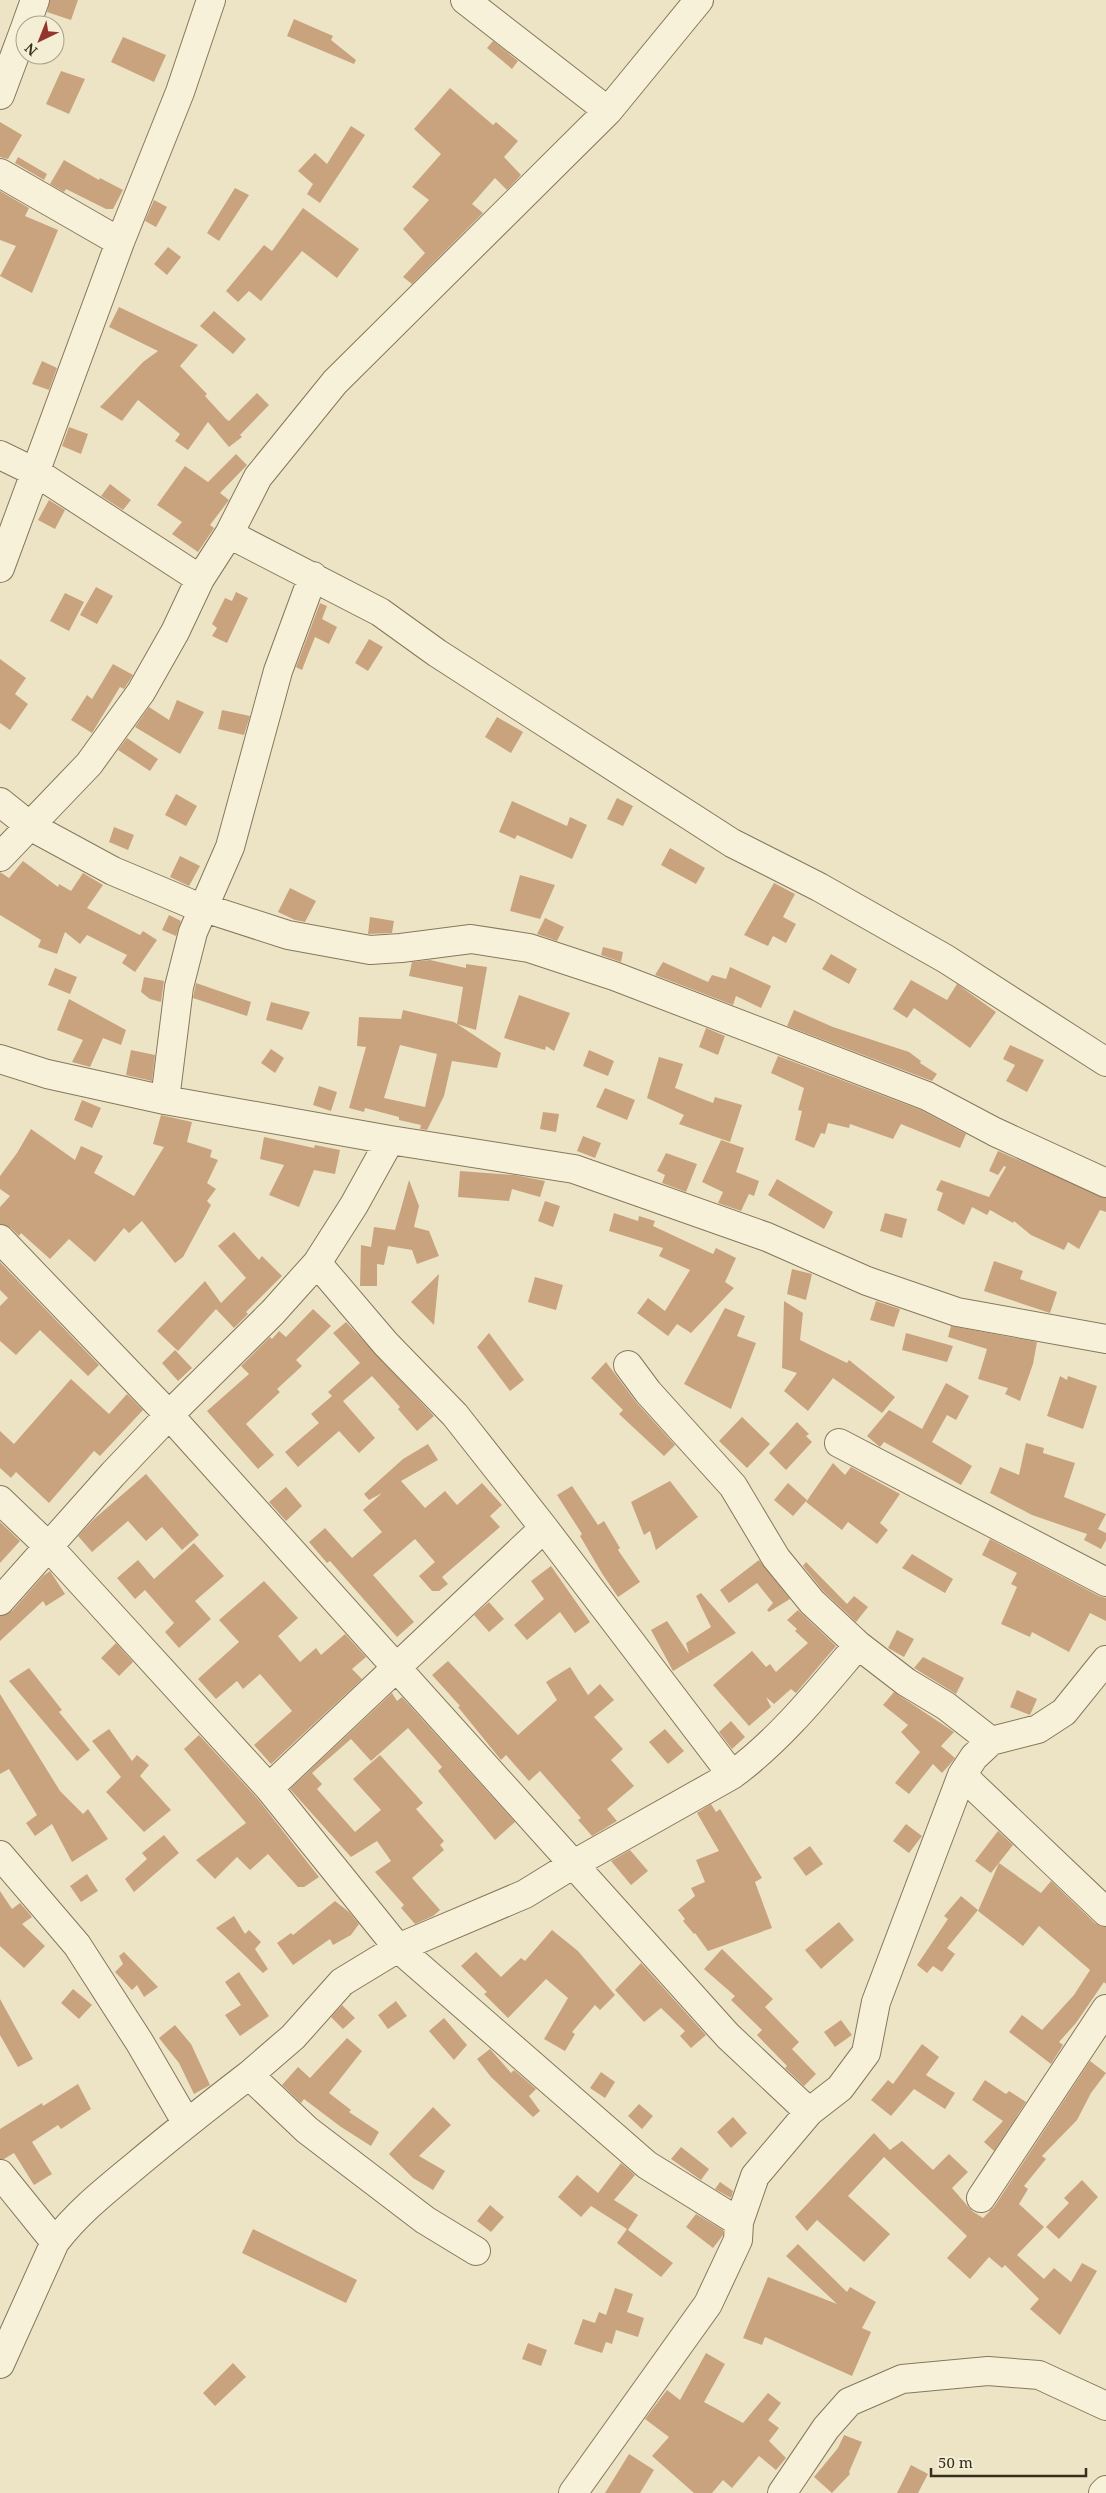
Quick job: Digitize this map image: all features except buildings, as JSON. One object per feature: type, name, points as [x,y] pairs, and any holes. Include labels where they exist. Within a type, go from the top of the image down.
[{"type":"street","points":[[30,15],[36,0]]},
{"type":"street","points":[[0,568],[37,473],[120,242],[180,92],[211,0]]},
{"type":"street","points":[[465,0],[608,111]]},
{"type":"street","points":[[0,857],[89,764],[141,692],[175,632],[200,579],[229,534],[258,477],[335,382],[608,111],[698,0]]},
{"type":"street","points":[[0,95],[15,56]]},
{"type":"street","points":[[0,173],[120,242]]},
{"type":"street","points":[[0,454],[37,473],[200,579]]},
{"type":"street","points":[[229,534],[380,612],[437,653],[732,843],[819,887],[938,954],[1106,1062]]},
{"type":"street","points":[[165,1100],[179,987],[193,932],[202,907],[219,876],[230,848],[278,671],[313,576]]},
{"type":"street","points":[[0,802],[30,826],[113,871],[202,907],[288,935],[370,950],[401,948],[471,938],[529,948],[614,976],[927,1096],[996,1132],[1106,1183]]},
{"type":"street","points":[[0,1059],[47,1074],[165,1100],[390,1140],[574,1169],[767,1237],[867,1281],[957,1312],[1106,1339]]},
{"type":"street","points":[[0,1601],[13,1589],[48,1546],[169,1415],[273,1312],[317,1263],[354,1204],[390,1140]]},
{"type":"street","points":[[0,1239],[169,1415],[572,1865],[728,2036],[809,2112]]},
{"type":"street","points":[[317,1263],[386,1344],[455,1415],[544,1528],[732,1775]]},
{"type":"street","points":[[628,1365],[653,1398],[733,1486],[776,1558],[812,1602],[858,1645],[906,1682],[946,1706],[991,1741]]},
{"type":"street","points":[[839,1443],[1106,1582]]},
{"type":"street","points":[[0,1500],[48,1546],[269,1788],[398,1948],[647,2165],[739,2222]]},
{"type":"street","points":[[269,1788],[544,1528]]},
{"type":"street","points":[[0,2364],[55,2242],[75,2217],[186,2122],[249,2075],[293,2036],[342,1982],[398,1948],[524,1894],[732,1775],[755,1758],[801,1712],[858,1645]]},
{"type":"street","points":[[573,2493],[708,2304],[738,2240],[739,2222],[755,2176],[809,2112],[840,2088],[866,2053],[876,2002],[962,1775],[974,1757],[991,1741],[1038,1729],[1064,1712],[1106,1660]]},
{"type":"street","points":[[962,1775],[1106,1912]]},
{"type":"street","points":[[0,1855],[77,1945],[140,2043],[186,2122]]},
{"type":"street","points":[[981,2198],[1106,2009]]},
{"type":"street","points":[[249,2075],[307,2130],[425,2220],[476,2251]]},
{"type":"street","points":[[0,2174],[55,2242]]},
{"type":"street","points":[[782,2493],[826,2428],[849,2402],[902,2379],[988,2371],[1039,2374],[1106,2406]]},
{"type":"street","points":[[1103,2493],[1106,2490]]}]
